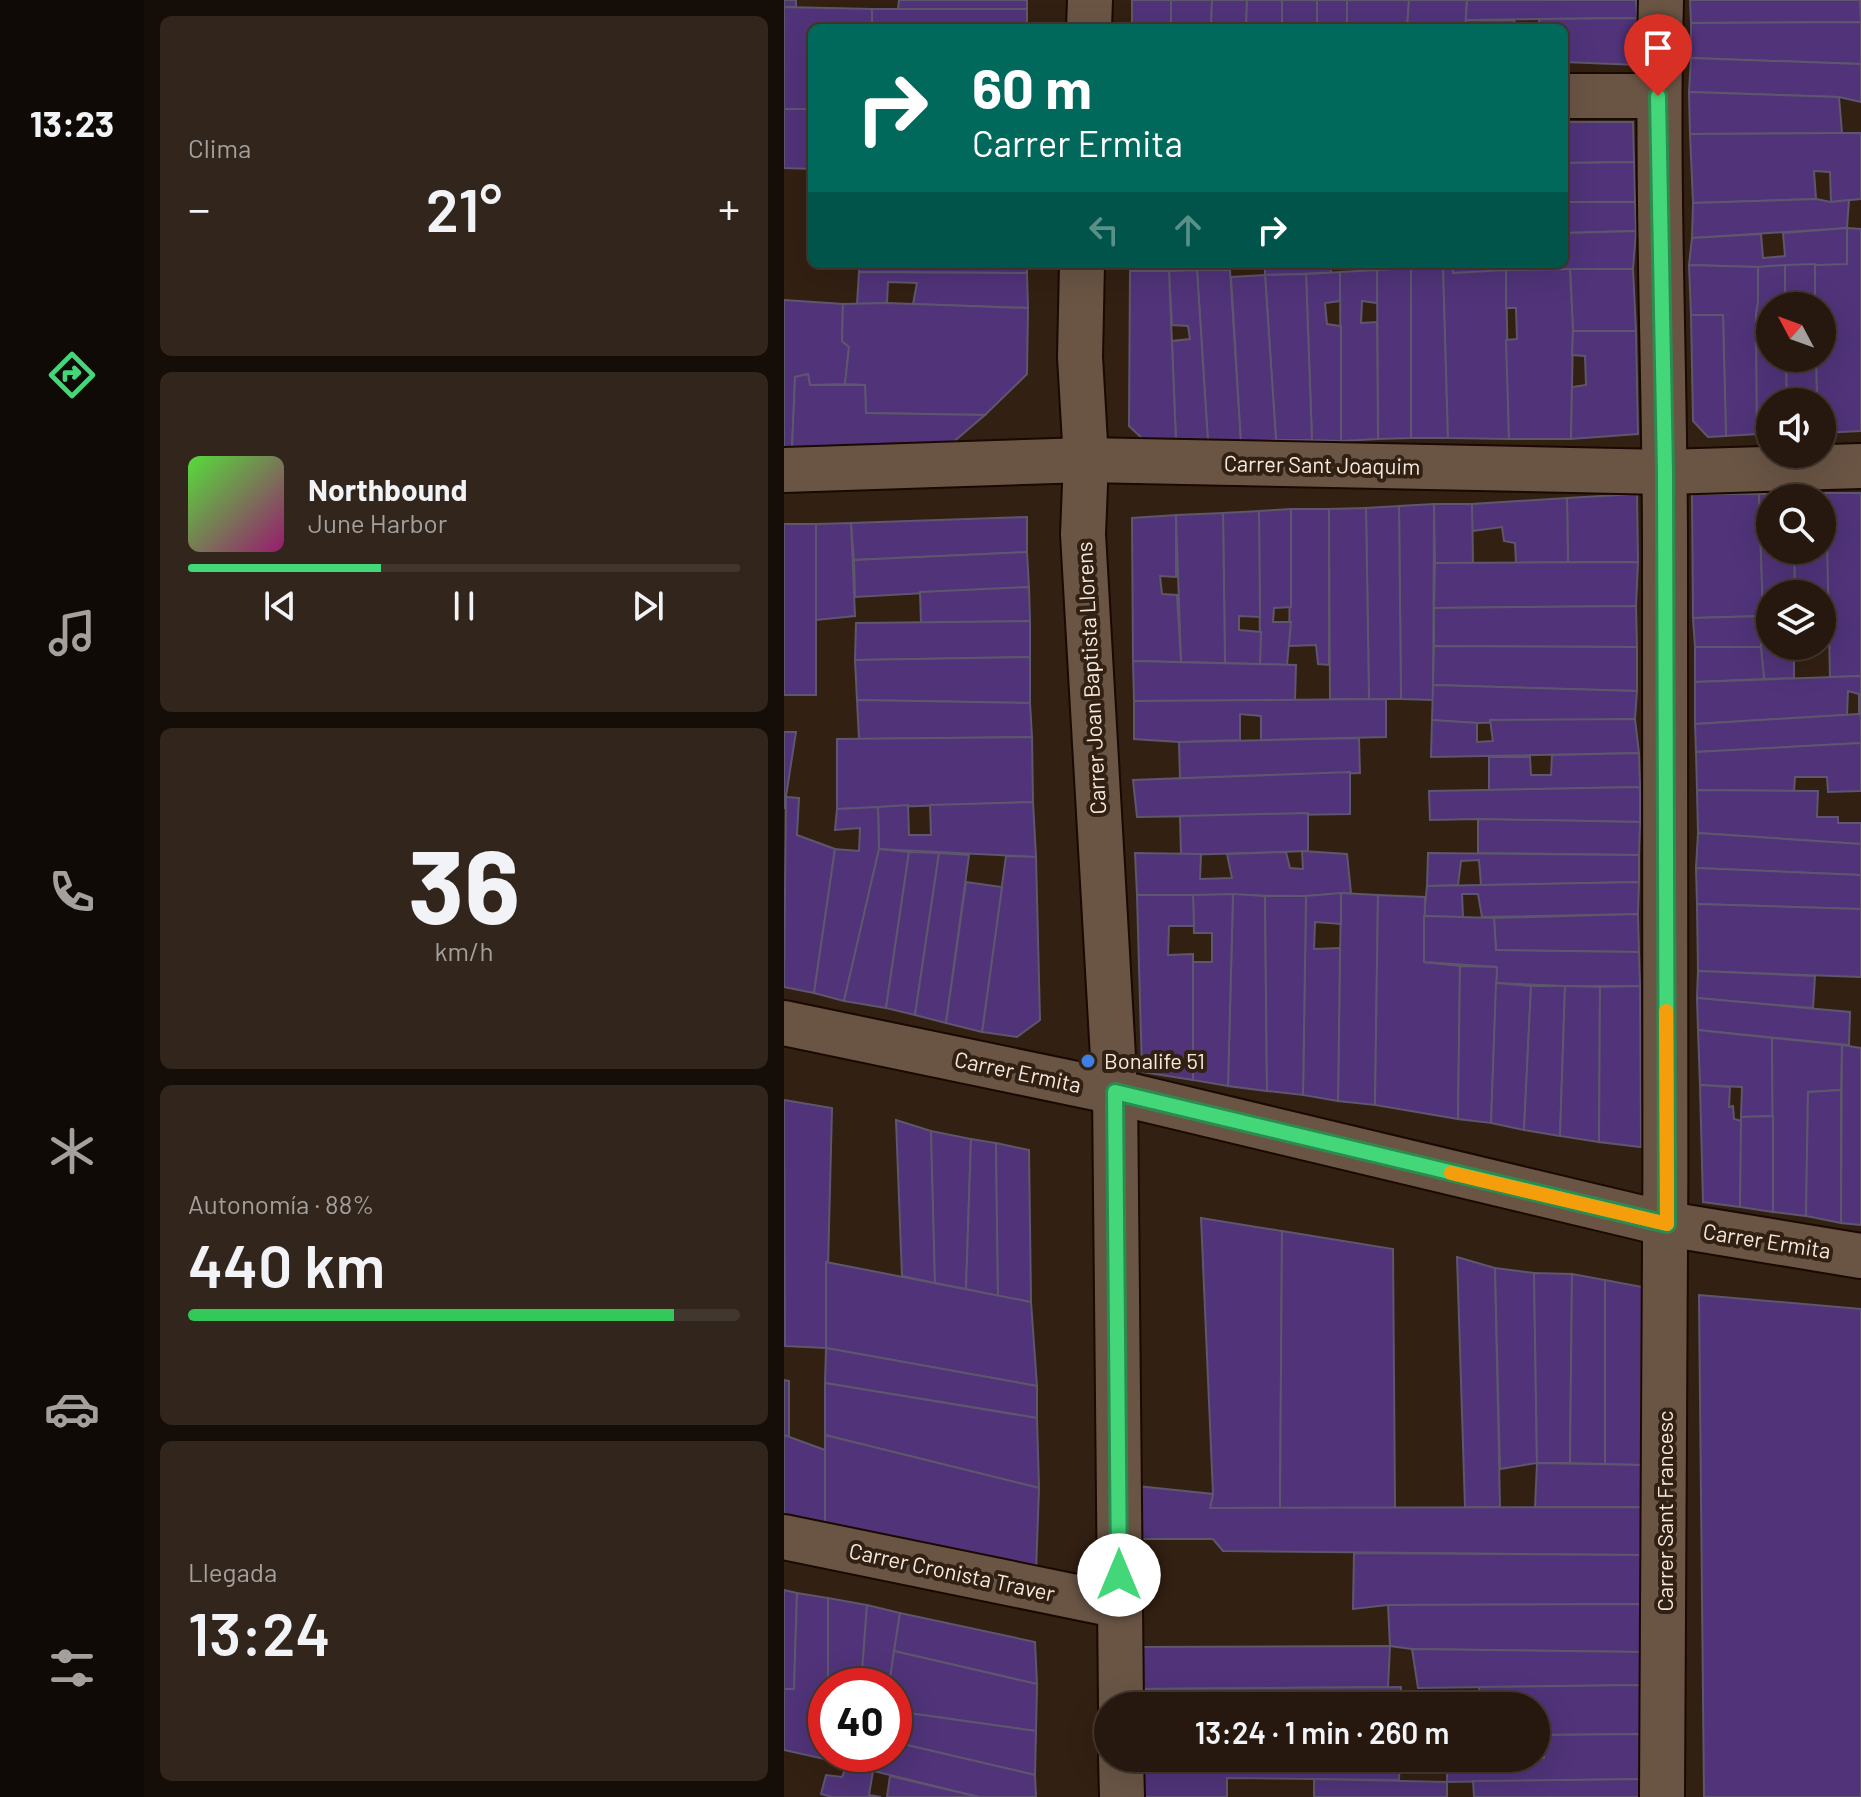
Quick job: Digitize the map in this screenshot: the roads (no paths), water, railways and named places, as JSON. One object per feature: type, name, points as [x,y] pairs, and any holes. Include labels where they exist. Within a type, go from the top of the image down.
[{"type":"street","points":[[1089,24],[1090,0]]},
{"type":"street","name":"Carrer Sant Francesc","points":[[1661,0],[1658,96],[1665,472],[1667,1224],[1662,1797]]},
{"type":"street","points":[[1568,96],[1658,96]]},
{"type":"street","name":"Carrer Joan Baptista Llorens","points":[[1082,268],[1080,357],[1086,460],[1083,534],[1115,1092],[1121,1692]]},
{"type":"street","name":"Carrer Sant Joaquim","points":[[784,470],[1086,460],[1665,472],[1861,466]]},
{"type":"street","name":"Carrer Ermita","points":[[784,1023],[1115,1092],[1667,1224],[1861,1256]]},
{"type":"street","name":"Carrer Cronista Traver","points":[[784,1537],[1120,1606]]},
{"type":"street","points":[[1121,1772],[1122,1797]]},
{"type":"place","name":"Bonalife 51","points":[[1088,1061]]}]
